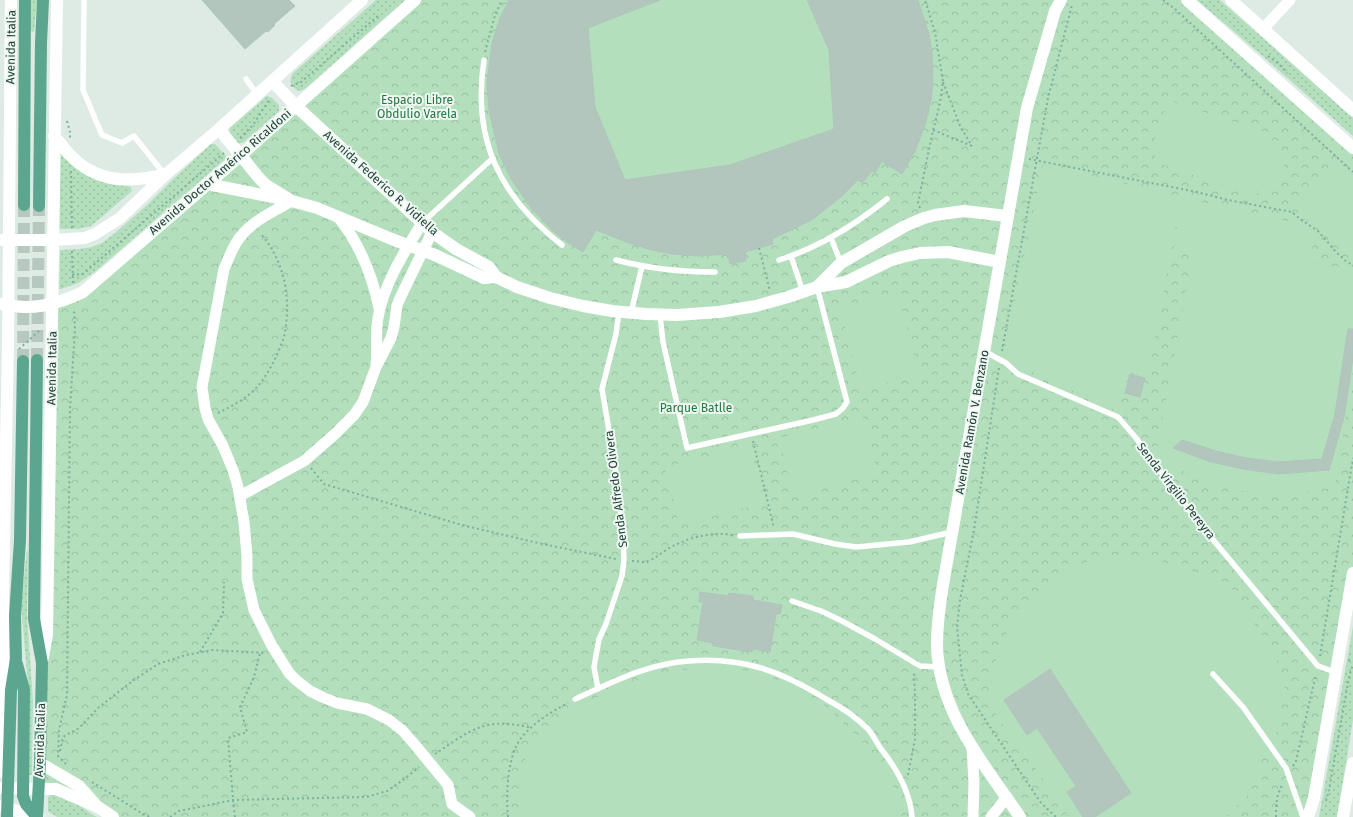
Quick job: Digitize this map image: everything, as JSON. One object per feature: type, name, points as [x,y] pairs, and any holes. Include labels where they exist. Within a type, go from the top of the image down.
[{"type":"main road","name":"Avenida Italia","points":[[24,205],[25,0]]},
{"type":"main road","points":[[39,206],[43,0]]},
{"type":"main road","name":"Avenida Italia","points":[[37,360],[34,619],[42,663],[38,817]]},
{"type":"main road","name":"Avenida Italia","points":[[5,810],[4,788],[11,690],[16,659],[15,616],[20,540],[23,361]]},
{"type":"main road","points":[[16,659],[24,690],[23,796],[26,804],[38,817]]},
{"type":"street","name":"Avenida Italia","points":[[4,788],[1,593],[8,349],[4,305],[4,240],[12,0]]},
{"type":"street","name":"Avenida Italia","points":[[42,663],[47,635],[57,0]]},
{"type":"street","points":[[4,240],[72,240],[85,238],[95,234],[120,218],[362,0]]},
{"type":"street","name":"Avenida Doctor Américo Ricaldoni","points":[[4,305],[22,308],[43,306],[83,292],[240,156],[416,0]]},
{"type":"street","name":"Avenida Ramón V. Benzano","points":[[1020,817],[972,747],[957,720],[947,699],[937,647],[940,604],[1018,157],[1030,96],[1055,6],[1061,0]]},
{"type":"street","points":[[1187,0],[1353,148]]},
{"type":"street","points":[[1231,0],[1353,110]]},
{"type":"street","points":[[1263,29],[1290,0]]},
{"type":"street","name":"Avenida Federico R. Vidiella","points":[[272,81],[296,106],[432,232],[456,249],[489,267],[496,277],[517,287],[550,298],[583,306],[625,312],[684,315],[719,312],[756,306],[817,287],[846,282],[902,256],[920,253],[948,252],[1000,262]]},
{"type":"street","name":"Avenida Federico R. Vidiella","points":[[219,130],[266,185],[292,201]]},
{"type":"street","points":[[54,136],[71,156],[86,168],[104,177],[124,180],[140,180],[166,175]]},
{"type":"street","name":"Avenida Federico R. Vidiella","points":[[207,184],[292,201],[317,208],[423,251],[484,278],[496,277]]},
{"type":"street","points":[[292,201],[252,225],[240,236],[231,253],[224,269],[202,387],[208,418],[223,446],[233,470],[240,496],[244,522],[247,579],[254,610],[271,644],[289,673],[296,680],[310,691],[337,703],[367,709],[389,720],[416,746],[448,785],[452,804],[470,817]]},
{"type":"street","name":"Avenida Federico R. Vidiella","points":[[817,287],[841,263],[905,226],[924,218],[964,211],[1007,216]]},
{"type":"street","points":[[338,217],[357,243],[367,264],[380,311]]},
{"type":"street","points":[[376,367],[378,319],[386,288],[422,223]]},
{"type":"street","points":[[240,496],[304,461],[354,415],[363,402],[376,367],[391,338],[401,296],[432,232]]},
{"type":"street","points":[[0,318],[4,305]]},
{"type":"street","points":[[1308,817],[1314,798],[1353,573]]},
{"type":"street","points":[[972,747],[974,783],[972,817]]},
{"type":"street","points":[[40,763],[79,786],[98,807]]},
{"type":"street","points":[[1343,817],[1353,763]]},
{"type":"street","points":[[4,788],[56,789],[98,807],[113,817]]},
{"type":"street","points":[[992,817],[1007,797]]},
{"type":"street","points":[[5,810],[38,817]]},
{"type":"lane","points":[[84,0],[84,90],[102,135],[122,143],[134,136],[166,175]]},
{"type":"lane","points":[[484,60],[481,79],[481,106],[486,139],[493,158],[502,179],[514,198],[533,221],[562,245]]},
{"type":"lane","points":[[246,79],[257,94]]},
{"type":"lane","points":[[422,223],[493,158]]},
{"type":"lane","points":[[779,260],[832,238],[888,199]]},
{"type":"lane","points":[[832,238],[841,263]]},
{"type":"lane","points":[[791,256],[803,292]]},
{"type":"lane","points":[[616,260],[642,266],[685,272],[715,272]]},
{"type":"lane","name":"Senda Alfredo Olivera","points":[[598,688],[594,667],[599,639],[606,624],[622,576],[624,560],[623,532],[615,466],[602,389],[616,334],[642,266]]},
{"type":"lane","points":[[660,314],[663,342],[687,448],[785,427],[836,414],[843,408],[847,402],[817,287]]},
{"type":"lane","name":"Senda Virgilio Pereyra","points":[[984,351],[1006,363],[1018,374],[1118,417],[1136,438],[1196,518],[1318,666]]},
{"type":"lane","points":[[740,536],[793,534],[835,544],[856,547],[909,542],[952,532]]},
{"type":"lane","points":[[792,601],[822,611],[842,621],[920,666],[940,666]]},
{"type":"lane","points":[[575,699],[617,679],[653,666],[687,661],[724,660],[755,665],[794,680],[841,708],[868,730],[896,769],[906,788],[911,804],[912,817]]},
{"type":"lane","points":[[1318,666],[1335,672]]},
{"type":"lane","points":[[1213,674],[1243,707],[1286,768],[1303,817]]},
{"type":"path","points":[[484,60],[495,15],[502,0]]},
{"type":"path","points":[[924,0],[935,32],[943,81],[961,128],[972,146],[933,130]]},
{"type":"path","points":[[1056,817],[1041,803],[968,694],[962,675],[957,627],[960,600],[974,530],[1000,360],[1048,98],[1073,0]]},
{"type":"path","points":[[1162,0],[1175,8],[1353,172]]},
{"type":"path","points":[[924,218],[918,203],[940,104],[943,81]]},
{"type":"path","points":[[66,116],[70,132],[75,329],[70,409],[67,695],[58,730],[58,756],[70,768]]},
{"type":"path","points":[[1018,157],[1292,212],[1318,231],[1336,252],[1347,262],[1353,265]]},
{"type":"path","points":[[208,418],[238,402],[252,392],[271,368],[284,338],[288,299],[284,278],[279,263],[273,252],[263,237],[252,225]]},
{"type":"path","points":[[759,248],[773,301]]},
{"type":"path","points":[[8,349],[20,348],[42,328],[52,328]]},
{"type":"path","points":[[752,434],[776,535]]},
{"type":"path","points":[[1276,817],[1276,800],[1280,789],[1289,776],[1296,761],[1318,666],[1353,458]]},
{"type":"path","points":[[304,461],[324,484],[462,525],[538,543],[624,560],[644,562],[676,544],[703,535],[721,533],[740,536]]},
{"type":"path","points":[[200,652],[223,613],[224,582]]},
{"type":"path","points":[[58,756],[63,737],[79,728],[98,708],[158,664],[186,655],[213,650],[278,654]]},
{"type":"path","points":[[235,817],[232,800],[228,738],[247,732],[240,707],[254,677],[260,653]]},
{"type":"path","points":[[906,788],[915,739],[916,694],[914,663]]},
{"type":"path","points":[[1325,803],[1329,790],[1349,677],[1353,664]]},
{"type":"path","points":[[508,817],[507,793],[510,765],[515,750],[521,739],[547,714],[575,699]]},
{"type":"path","points":[[170,817],[179,811],[232,800],[366,797],[387,791],[404,780],[427,760],[458,739],[481,727],[496,724],[514,724],[532,728]]},
{"type":"path","points":[[90,781],[150,817]]},
{"type":"green space","points":[[31,0],[37,0],[34,32],[31,31]]},
{"type":"green space","points":[[376,0],[405,0],[306,88],[300,91],[294,88],[291,84],[291,76],[293,73]]},
{"type":"green space","name":"Parque Batlle","points":[[415,0],[1187,0],[1353,148],[1353,573],[1308,817],[113,817],[39,788],[53,303],[73,297]]},
{"type":"green space","points":[[509,0],[918,0],[929,38],[932,56],[931,94],[923,131],[916,150],[902,174],[882,162],[875,173],[872,171],[862,183],[858,180],[839,198],[808,221],[772,238],[773,244],[745,252],[746,261],[730,264],[728,254],[694,255],[644,248],[628,243],[597,228],[583,252],[562,238],[532,209],[519,192],[499,152],[489,109],[487,86],[488,64],[492,43],[499,21]]},
{"type":"green space","points":[[1197,0],[1220,0],[1353,118],[1353,136],[1266,59]]},
{"type":"green space","points":[[267,96],[272,98],[279,105],[279,111],[244,142],[238,144],[229,132],[230,128]]},
{"type":"green space","points":[[1168,100],[1273,135],[1271,147],[1288,154],[1275,190],[1261,185],[1256,197],[1156,162],[1153,145]]},
{"type":"green space","points":[[211,144],[215,144],[226,156],[222,162],[96,271],[78,283],[59,289],[60,250],[92,247],[102,243],[147,205]]},
{"type":"green space","points":[[60,153],[89,176],[102,182],[131,187],[132,191],[91,226],[78,229],[60,229]]},
{"type":"green space","points":[[1043,164],[1181,197],[1148,377],[1129,372],[1118,411],[1015,364],[1005,351]]},
{"type":"green space","points":[[1337,165],[1343,166],[1353,175],[1353,257],[1336,238],[1324,229],[1305,219],[1301,215],[1298,207],[1301,197],[1316,179],[1329,168]]},
{"type":"green space","points":[[1183,198],[1316,227],[1310,263],[1353,270],[1353,371],[1335,487],[1287,494],[1241,491],[1210,484],[1170,465],[1156,454],[1193,253],[1173,249]]},
{"type":"green space","points":[[898,293],[919,375],[861,390],[840,308]]},
{"type":"green space","points":[[863,417],[878,474],[793,495],[779,438]]},
{"type":"green space","points":[[750,446],[764,503],[679,525],[665,467]]},
{"type":"green space","points":[[27,550],[27,615],[33,701],[32,775],[27,775],[29,696],[21,604]]},
{"type":"green space","points":[[1142,557],[1157,560],[1218,579],[1233,590],[1276,658],[1285,685],[1275,739],[1264,747],[1258,773],[1246,798],[1225,817],[1069,817],[1023,750],[997,717],[989,693],[997,656],[1014,619],[1050,584],[1085,562]]},
{"type":"green space","points":[[1353,626],[1353,720],[1337,817],[1319,817]]},
{"type":"green space","points":[[722,666],[758,673],[792,685],[828,708],[872,752],[891,779],[900,817],[518,817],[520,784],[527,750],[555,723],[582,704],[638,680],[681,670]]},
{"type":"green space","points":[[51,795],[63,797],[97,817],[57,817],[48,811],[48,797]]},
{"type":"building","points":[[202,0],[289,0],[295,6],[274,24],[275,25],[268,32],[266,31],[245,49]]},
{"type":"building","points":[[509,0],[660,0],[588,28],[595,107],[625,180],[730,165],[834,129],[829,50],[807,0],[918,0],[929,34],[932,54],[933,79],[931,101],[925,125],[915,151],[902,174],[882,161],[875,173],[872,171],[862,183],[858,180],[842,196],[813,219],[772,239],[773,244],[745,252],[746,261],[730,264],[728,254],[698,256],[672,254],[652,250],[596,230],[583,252],[564,240],[532,209],[511,179],[499,154],[489,110],[487,83],[492,43],[500,18]]},
{"type":"building","points":[[1348,329],[1353,329],[1353,358],[1344,417],[1329,470],[1278,474],[1243,469],[1211,462],[1173,448],[1182,440],[1216,451],[1246,458],[1279,462],[1322,459],[1335,414]]},
{"type":"building","points":[[1130,374],[1145,378],[1140,397],[1125,393]]},
{"type":"building","points":[[700,592],[728,596],[729,593],[753,596],[753,600],[782,605],[780,614],[776,614],[770,652],[753,649],[752,652],[713,646],[714,643],[697,640],[703,602],[699,602]]},
{"type":"building","points":[[1050,669],[1131,793],[1095,817],[1083,817],[1067,792],[1076,786],[1037,728],[1027,735],[1004,700]]},
{"type":"tunnel","points":[[23,361],[24,205]]},
{"type":"tunnel","points":[[37,360],[39,206]]},
{"type":"park label","name":"Espacio Libre Obdulio Varela","points":[[417,107]]}]
